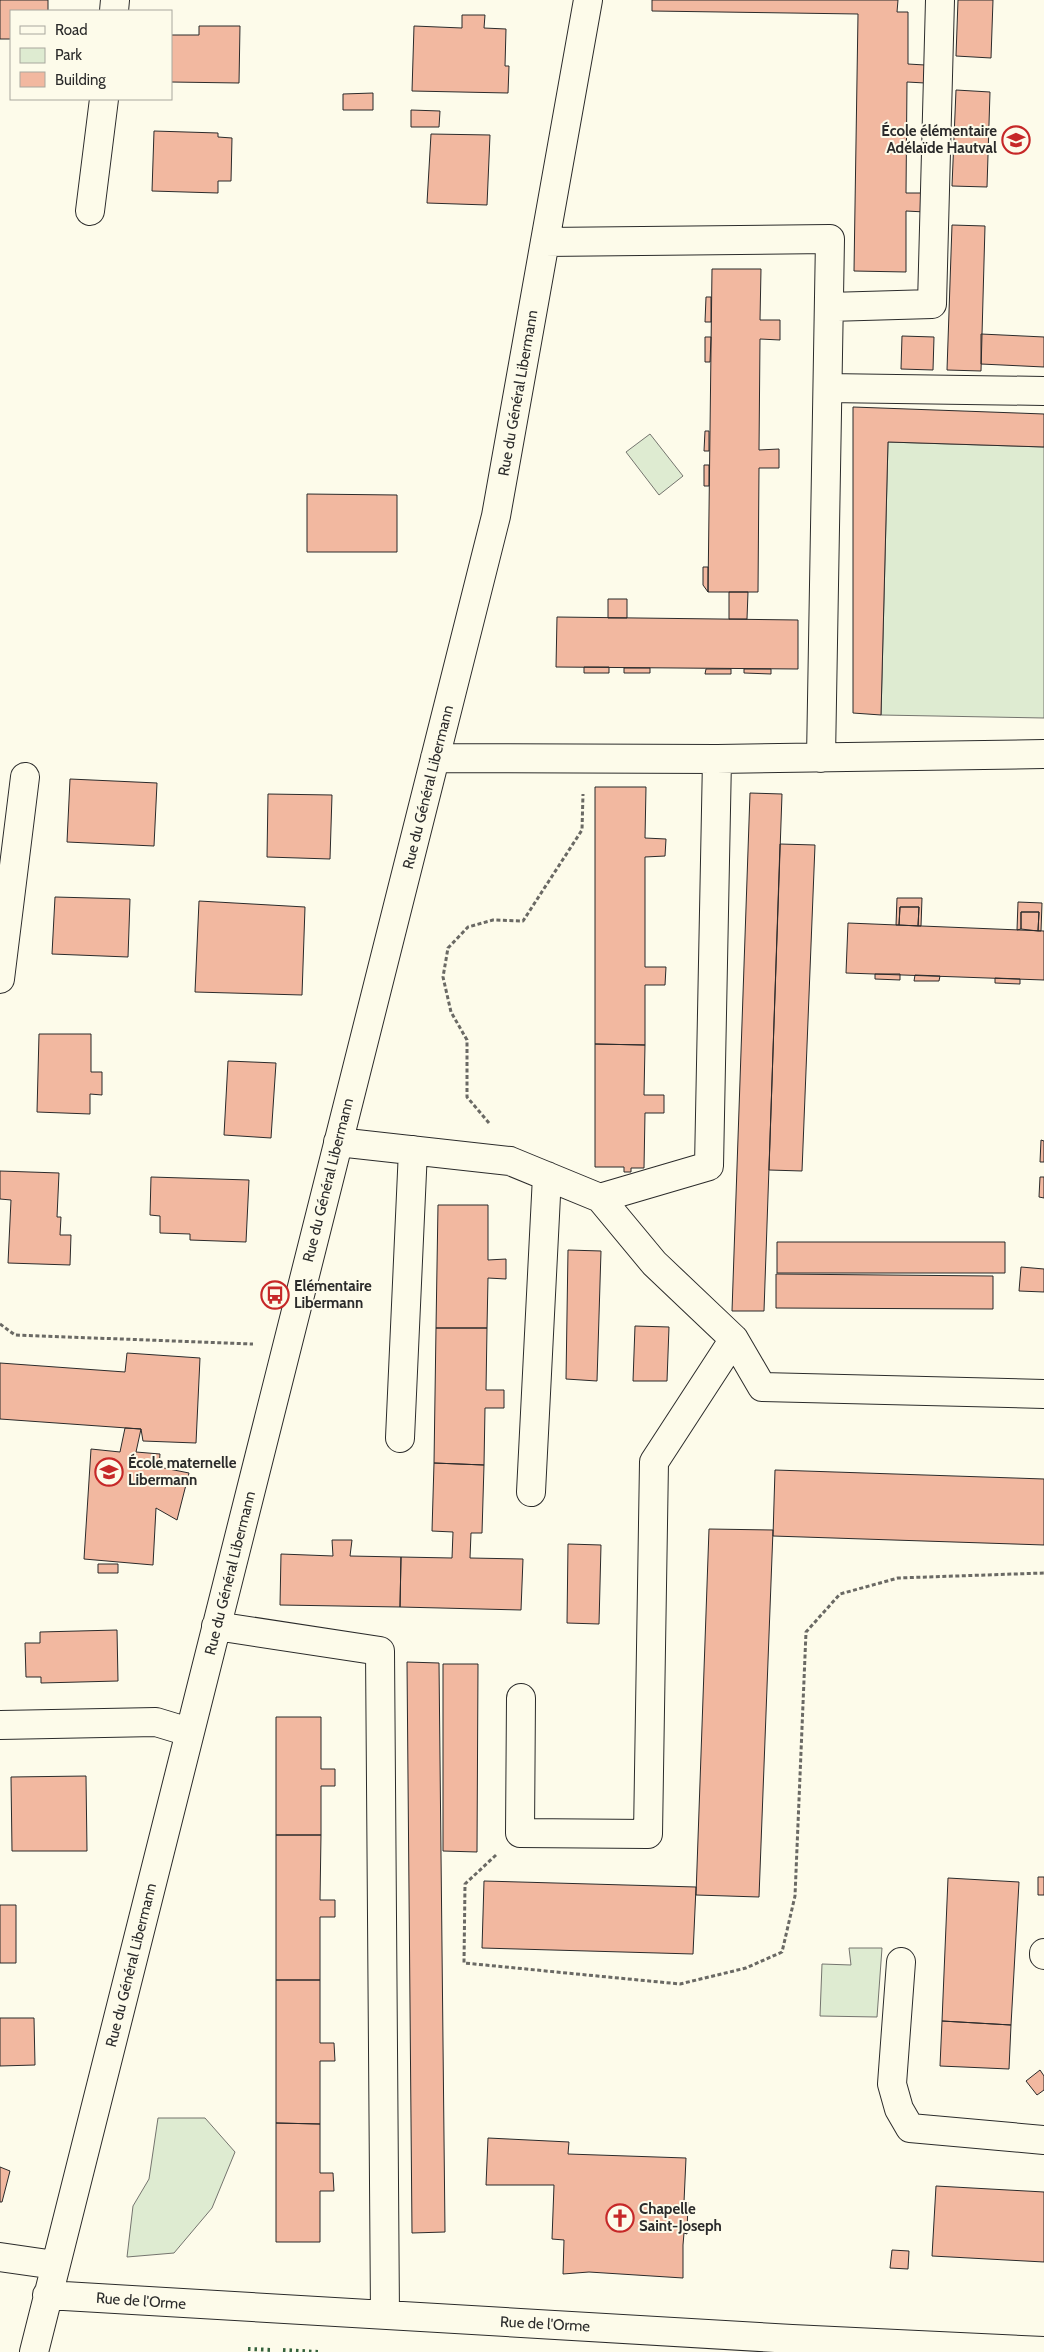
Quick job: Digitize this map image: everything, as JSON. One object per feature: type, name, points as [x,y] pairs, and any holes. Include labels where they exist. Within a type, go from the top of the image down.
[{"type":"street","name":"Rue du Général Libermann","points":[[34,2352],[496,516],[588,0]]},
{"type":"street","points":[[829,307],[932,304],[940,0]]},
{"type":"street","points":[[90,210],[104,100]]},
{"type":"street","points":[[545,242],[830,239],[822,758]]},
{"type":"street","points":[[828,388],[1044,391]]},
{"type":"street","points":[[435,758],[717,759],[1044,754]]},
{"type":"street","points":[[600,1198],[709,1166],[717,759]]},
{"type":"street","points":[[0,979],[24,777]]},
{"type":"street","points":[[338,1142],[510,1161],[600,1198],[654,1263],[734,1339],[762,1387],[1044,1394]]},
{"type":"street","points":[[400,1438],[413,1150]]},
{"type":"street","points":[[530,1492],[547,1176]]},
{"type":"street","points":[[521,1698],[520,1833],[648,1834],[654,1462],[734,1339]]},
{"type":"street","points":[[216,1626],[380,1651],[386,2315]]},
{"type":"street","points":[[0,1725],[156,1722],[189,1732]]},
{"type":"street","points":[[901,1962],[892,2084],[899,2109],[910,2128],[1044,2140]]},
{"type":"street","points":[[0,2258],[55,2265]]},
{"type":"street","name":"Rue de l'Orme","points":[[47,2295],[386,2315],[796,2345],[1044,2351]]},
{"type":"path","points":[[487,1159],[494,1130],[467,1097],[467,1040],[451,1012],[443,977],[448,948],[468,927],[493,920],[523,921],[582,830],[585,758]]},
{"type":"path","points":[[0,1324],[15,1335],[287,1346]]},
{"type":"path","points":[[520,1833],[465,1884],[464,1962],[680,1984],[746,1968],[782,1952],[795,1896],[806,1632],[840,1594],[898,1578],[1044,1573]]},
{"type":"green space","points":[[650,434],[683,476],[659,495],[626,452]]},
{"type":"green space","points":[[888,442],[1044,447],[1044,718],[881,715]]},
{"type":"green space","points":[[849,1948],[882,1948],[877,2017],[820,2016],[822,1964],[851,1965]]},
{"type":"green space","points":[[158,2118],[205,2118],[235,2152],[212,2208],[174,2253],[127,2257],[133,2206],[149,2179]]},
{"type":"building","points":[[0,0],[48,0],[48,10],[10,10],[10,39],[0,39]]},
{"type":"building","points":[[652,0],[898,0],[897,12],[908,12],[908,64],[925,65],[925,83],[907,82],[906,193],[925,193],[925,212],[906,211],[906,272],[854,271],[858,14],[652,11]]},
{"type":"building","points":[[958,0],[993,0],[991,58],[956,56]]},
{"type":"building","points":[[462,15],[485,15],[484,28],[506,29],[505,66],[509,66],[508,93],[412,91],[414,26],[462,28]]},
{"type":"building","points":[[199,26],[240,26],[239,83],[172,82],[172,35],[199,35]]},
{"type":"building","points":[[956,90],[990,92],[987,187],[952,186]]},
{"type":"building","points":[[373,93],[373,110],[343,110],[343,94]]},
{"type":"building","points":[[411,110],[440,111],[439,127],[411,127]]},
{"type":"building","points":[[154,131],[218,133],[218,137],[232,138],[231,181],[218,181],[218,193],[152,191]]},
{"type":"building","points":[[431,134],[490,135],[487,205],[427,203]]},
{"type":"building","points":[[952,225],[985,226],[981,371],[947,370]]},
{"type":"building","points":[[712,269],[761,269],[760,320],[780,320],[780,340],[760,339],[759,450],[779,449],[779,468],[759,468],[758,592],[708,592]]},
{"type":"building","points":[[706,297],[711,297],[711,322],[705,322]]},
{"type":"building","points":[[981,334],[1044,337],[1044,367],[981,364]]},
{"type":"building","points":[[902,336],[934,337],[933,370],[901,369]]},
{"type":"building","points":[[705,337],[711,337],[710,362],[705,362]]},
{"type":"building","points":[[853,407],[1044,414],[1044,447],[888,442],[881,715],[853,713]]},
{"type":"building","points":[[705,431],[709,431],[709,451],[704,451]]},
{"type":"building","points":[[704,465],[709,465],[709,486],[704,486]]},
{"type":"building","points":[[307,494],[397,495],[397,552],[307,552]]},
{"type":"building","points":[[703,567],[708,567],[708,592],[703,585]]},
{"type":"building","points":[[729,592],[748,592],[747,619],[729,619]]},
{"type":"building","points":[[608,599],[627,599],[627,618],[608,618]]},
{"type":"building","points":[[557,617],[798,620],[798,669],[556,667]]},
{"type":"building","points":[[584,667],[609,667],[609,673],[584,673]]},
{"type":"building","points":[[624,668],[650,668],[650,673],[624,673]]},
{"type":"building","points":[[706,669],[731,669],[731,674],[705,674]]},
{"type":"building","points":[[744,669],[771,669],[771,674],[744,673]]},
{"type":"building","points":[[70,779],[157,783],[154,846],[67,842]]},
{"type":"building","points":[[595,787],[646,787],[645,838],[666,839],[665,856],[645,857],[645,967],[666,967],[665,985],[645,985],[645,1045],[595,1044]]},
{"type":"building","points":[[750,793],[782,794],[764,1311],[732,1311]]},
{"type":"building","points":[[268,794],[332,795],[330,859],[267,857]]},
{"type":"building","points":[[780,844],[815,845],[802,1171],[769,1170]]},
{"type":"building","points":[[55,897],[130,899],[128,957],[52,954]]},
{"type":"building","points":[[897,898],[922,898],[921,926],[918,926],[919,907],[900,907],[899,925],[896,925]]},
{"type":"building","points":[[199,901],[305,907],[302,995],[195,992]]},
{"type":"building","points":[[1018,902],[1042,903],[1041,931],[1038,931],[1039,912],[1021,912],[1021,929],[1017,930]]},
{"type":"building","points":[[900,907],[919,907],[918,926],[899,925]]},
{"type":"building","points":[[1021,912],[1039,912],[1038,931],[1021,929]]},
{"type":"building","points":[[848,923],[1044,931],[1044,980],[846,973]]},
{"type":"building","points":[[875,974],[900,974],[900,980],[875,979]]},
{"type":"building","points":[[915,975],[940,976],[939,981],[914,981]]},
{"type":"building","points":[[995,978],[1020,979],[1020,984],[995,983]]},
{"type":"building","points":[[39,1034],[91,1034],[91,1072],[102,1072],[102,1095],[90,1094],[90,1114],[37,1112]]},
{"type":"building","points":[[595,1044],[645,1045],[644,1095],[664,1095],[664,1113],[645,1113],[644,1168],[631,1168],[631,1172],[624,1172],[624,1167],[595,1167]]},
{"type":"building","points":[[228,1061],[276,1063],[271,1138],[224,1135]]},
{"type":"building","points":[[1041,1140],[1044,1141],[1044,1162],[1040,1162]]},
{"type":"building","points":[[0,1171],[59,1173],[57,1217],[61,1217],[60,1235],[71,1235],[70,1265],[8,1263],[11,1200],[0,1199]]},
{"type":"building","points":[[151,1177],[249,1180],[246,1242],[190,1240],[190,1234],[160,1233],[160,1216],[150,1215]]},
{"type":"building","points":[[1040,1177],[1044,1177],[1044,1198],[1039,1197]]},
{"type":"building","points":[[438,1205],[488,1205],[488,1260],[506,1259],[506,1279],[488,1278],[487,1328],[436,1328]]},
{"type":"building","points":[[777,1242],[1005,1242],[1005,1273],[777,1273]]},
{"type":"building","points":[[568,1250],[601,1251],[597,1381],[566,1379]]},
{"type":"building","points":[[1021,1267],[1044,1269],[1044,1292],[1019,1291]]},
{"type":"building","points":[[776,1274],[993,1276],[993,1309],[776,1308]]},
{"type":"building","points":[[635,1326],[669,1327],[667,1381],[633,1381]]},
{"type":"building","points":[[436,1328],[487,1328],[486,1390],[504,1390],[504,1408],[485,1408],[484,1465],[434,1463]]},
{"type":"building","points":[[127,1353],[200,1358],[196,1443],[143,1441],[141,1429],[0,1419],[0,1363],[125,1372]]},
{"type":"building","points":[[125,1428],[141,1429],[136,1452],[160,1454],[159,1467],[189,1473],[177,1520],[156,1508],[153,1565],[84,1559],[91,1449],[120,1452]]},
{"type":"building","points":[[434,1463],[484,1465],[482,1533],[471,1533],[470,1558],[523,1559],[521,1610],[400,1607],[401,1557],[452,1558],[453,1532],[432,1531]]},
{"type":"building","points":[[775,1470],[1044,1479],[1044,1545],[773,1536]]},
{"type":"building","points":[[709,1529],[773,1530],[759,1897],[696,1895]]},
{"type":"building","points":[[332,1540],[352,1540],[350,1556],[401,1557],[400,1607],[280,1605],[281,1554],[333,1556]]},
{"type":"building","points":[[568,1544],[601,1545],[599,1624],[567,1623]]},
{"type":"building","points":[[98,1564],[118,1564],[118,1573],[98,1573]]},
{"type":"building","points":[[117,1630],[118,1681],[41,1683],[41,1677],[26,1677],[25,1643],[40,1643],[40,1632]]},
{"type":"building","points":[[407,1662],[439,1663],[445,2232],[412,2233]]},
{"type":"building","points":[[443,1664],[478,1664],[477,1852],[443,1851]]},
{"type":"building","points":[[276,1717],[321,1717],[321,1769],[335,1769],[335,1786],[321,1786],[321,1835],[276,1835]]},
{"type":"building","points":[[86,1776],[87,1851],[12,1851],[11,1777]]},
{"type":"building","points":[[276,1835],[321,1835],[320,1900],[335,1900],[335,1917],[320,1917],[320,1980],[276,1980]]},
{"type":"building","points":[[1038,1877],[1044,1877],[1044,1895],[1038,1895]]},
{"type":"building","points":[[948,1878],[1019,1882],[1011,2025],[942,2021]]},
{"type":"building","points":[[484,1881],[696,1887],[693,1954],[482,1948]]},
{"type":"building","points":[[0,1905],[16,1905],[16,1963],[0,1963]]},
{"type":"building","points":[[276,1980],[320,1980],[320,2043],[334,2043],[335,2061],[320,2061],[320,2124],[276,2123]]},
{"type":"building","points":[[0,2018],[34,2018],[35,2065],[0,2066]]},
{"type":"building","points":[[942,2021],[1011,2025],[1009,2069],[940,2066]]},
{"type":"building","points":[[1040,2070],[1044,2076],[1044,2090],[1037,2095],[1026,2081]]},
{"type":"building","points":[[276,2123],[320,2124],[320,2173],[333,2173],[334,2191],[320,2191],[320,2242],[276,2242]]},
{"type":"building","name":"Chapelle Saint-Joseph","points":[[488,2138],[569,2142],[568,2154],[686,2158],[684,2202],[688,2202],[687,2234],[684,2233],[683,2245],[683,2278],[589,2272],[563,2274],[564,2240],[552,2239],[554,2185],[486,2185]]},
{"type":"building","points":[[0,2167],[10,2171],[2,2202],[0,2202]]},
{"type":"building","points":[[936,2186],[1044,2192],[1044,2262],[932,2256]]},
{"type":"building","points":[[892,2250],[909,2251],[908,2269],[890,2268]]},
{"type":"hedge","points":[[248,2349],[273,2350]]},
{"type":"hedge","points":[[283,2350],[318,2352]]},
{"type":"place","name":"École élémentaire Adélaïde Hautval","points":[[1016,140]]},
{"type":"place","name":"Elémentaire Libermann","points":[[275,1295]]},
{"type":"place","name":"École maternelle Libermann","points":[[109,1472]]},
{"type":"place","name":"Chapelle Saint-Joseph","points":[[620,2218]]}]
